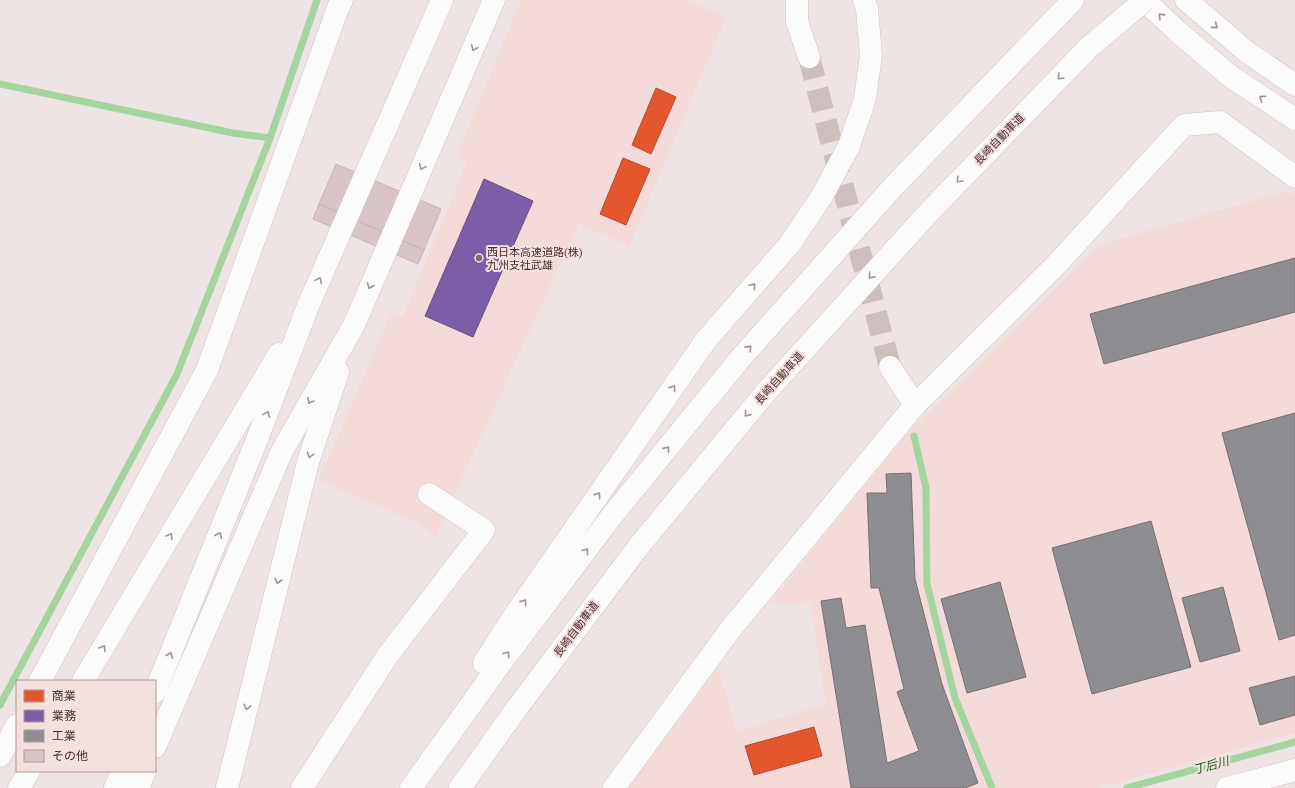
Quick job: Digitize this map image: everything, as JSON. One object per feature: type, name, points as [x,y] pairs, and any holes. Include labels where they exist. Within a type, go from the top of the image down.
[{"type":"main road","points":[[41,680],[208,370],[342,0]]},
{"type":"main road","points":[[156,690],[256,442],[308,306],[442,0]]},
{"type":"main road","points":[[797,0],[797,21],[809,57]]},
{"type":"main road","points":[[406,788],[512,619],[702,346],[789,245],[822,196],[849,146],[865,99],[871,55],[867,9],[864,0]]},
{"type":"main road","points":[[411,788],[495,671],[611,517],[739,360],[893,187],[1073,0]]},
{"type":"main road","name":"長崎自動車道","points":[[460,788],[517,708],[639,546],[766,392],[930,211],[1087,49],[1137,0]]},
{"type":"main road","points":[[1087,49],[1145,0],[1177,31],[1230,76],[1295,119]]},
{"type":"main road","points":[[1186,0],[1247,52],[1295,85]]},
{"type":"main road","points":[[227,788],[308,462],[354,325],[493,4]]},
{"type":"main road","points":[[614,788],[730,630],[915,405],[1056,265],[1184,125],[1220,122],[1295,177]]},
{"type":"main road","points":[[84,680],[308,306]]},
{"type":"main road","points":[[156,745],[282,451],[354,325]]},
{"type":"main road","points":[[890,367],[915,405]]},
{"type":"main road","points":[[302,788],[388,655],[484,530],[429,494]]},
{"type":"main road","points":[[0,756],[16,727]]},
{"type":"main road","points":[[1227,788],[1295,770]]},
{"type":"main road","points":[[19,788],[29,772]]},
{"type":"main road","points":[[25,788],[30,772]]},
{"type":"main road","points":[[115,788],[122,772]]},
{"type":"main road","points":[[138,788],[145,772]]},
{"type":"shaded area","points":[[521,0],[687,0],[726,17],[629,247],[579,223],[435,537],[417,522],[319,480],[391,313],[403,317],[467,162],[456,157]]},
{"type":"shaded area","points":[[1288,191],[1295,195],[1295,733],[1098,788],[628,788],[718,668],[736,731],[826,704],[810,603],[769,604],[908,433],[1099,245]]},
{"type":"building: 商業","points":[[656,88],[676,97],[651,154],[632,145]]},
{"type":"building: 商業","points":[[623,158],[650,169],[626,225],[600,214]]},
{"type":"building: 商業","points":[[814,727],[822,756],[754,775],[745,746]]},
{"type":"building: 業務","name":"西日本高速道路(株) 九州支社武雄","points":[[484,179],[533,201],[473,337],[425,316]]},
{"type":"building: 工業","points":[[1295,258],[1295,312],[1104,364],[1090,314]]},
{"type":"building: 工業","points":[[1295,413],[1295,635],[1279,640],[1222,433]]},
{"type":"building: 工業","points":[[911,473],[915,579],[942,684],[978,783],[965,788],[851,788],[821,601],[841,598],[846,628],[865,625],[887,763],[919,751],[897,692],[904,689],[879,588],[871,588],[867,493],[887,493],[886,474]]},
{"type":"building: 工業","points":[[1151,521],[1191,667],[1092,694],[1052,548]]},
{"type":"building: 工業","points":[[1000,582],[1026,677],[967,693],[941,599]]},
{"type":"building: 工業","points":[[1223,587],[1240,651],[1200,662],[1182,598]]},
{"type":"building: 工業","points":[[1295,676],[1295,715],[1260,725],[1249,688]]},
{"type":"building: その他","points":[[336,164],[441,209],[424,250],[319,204]]},
{"type":"building: その他","points":[[319,204],[424,250],[418,264],[313,219]]},
{"type":"waterway","points":[[0,705],[177,374],[270,138],[317,0]]},
{"type":"waterway","points":[[0,84],[233,133],[270,138]]},
{"type":"waterway","points":[[914,436],[926,488],[927,584],[955,698],[992,788]]},
{"type":"waterway","name":"丁后川","points":[[1127,788],[1295,742]]},
{"type":"tunnel","points":[[809,57],[890,367]]},
{"type":"place","name":"西日本高速道路(株) 九州支社武雄","points":[[479,258]]}]
